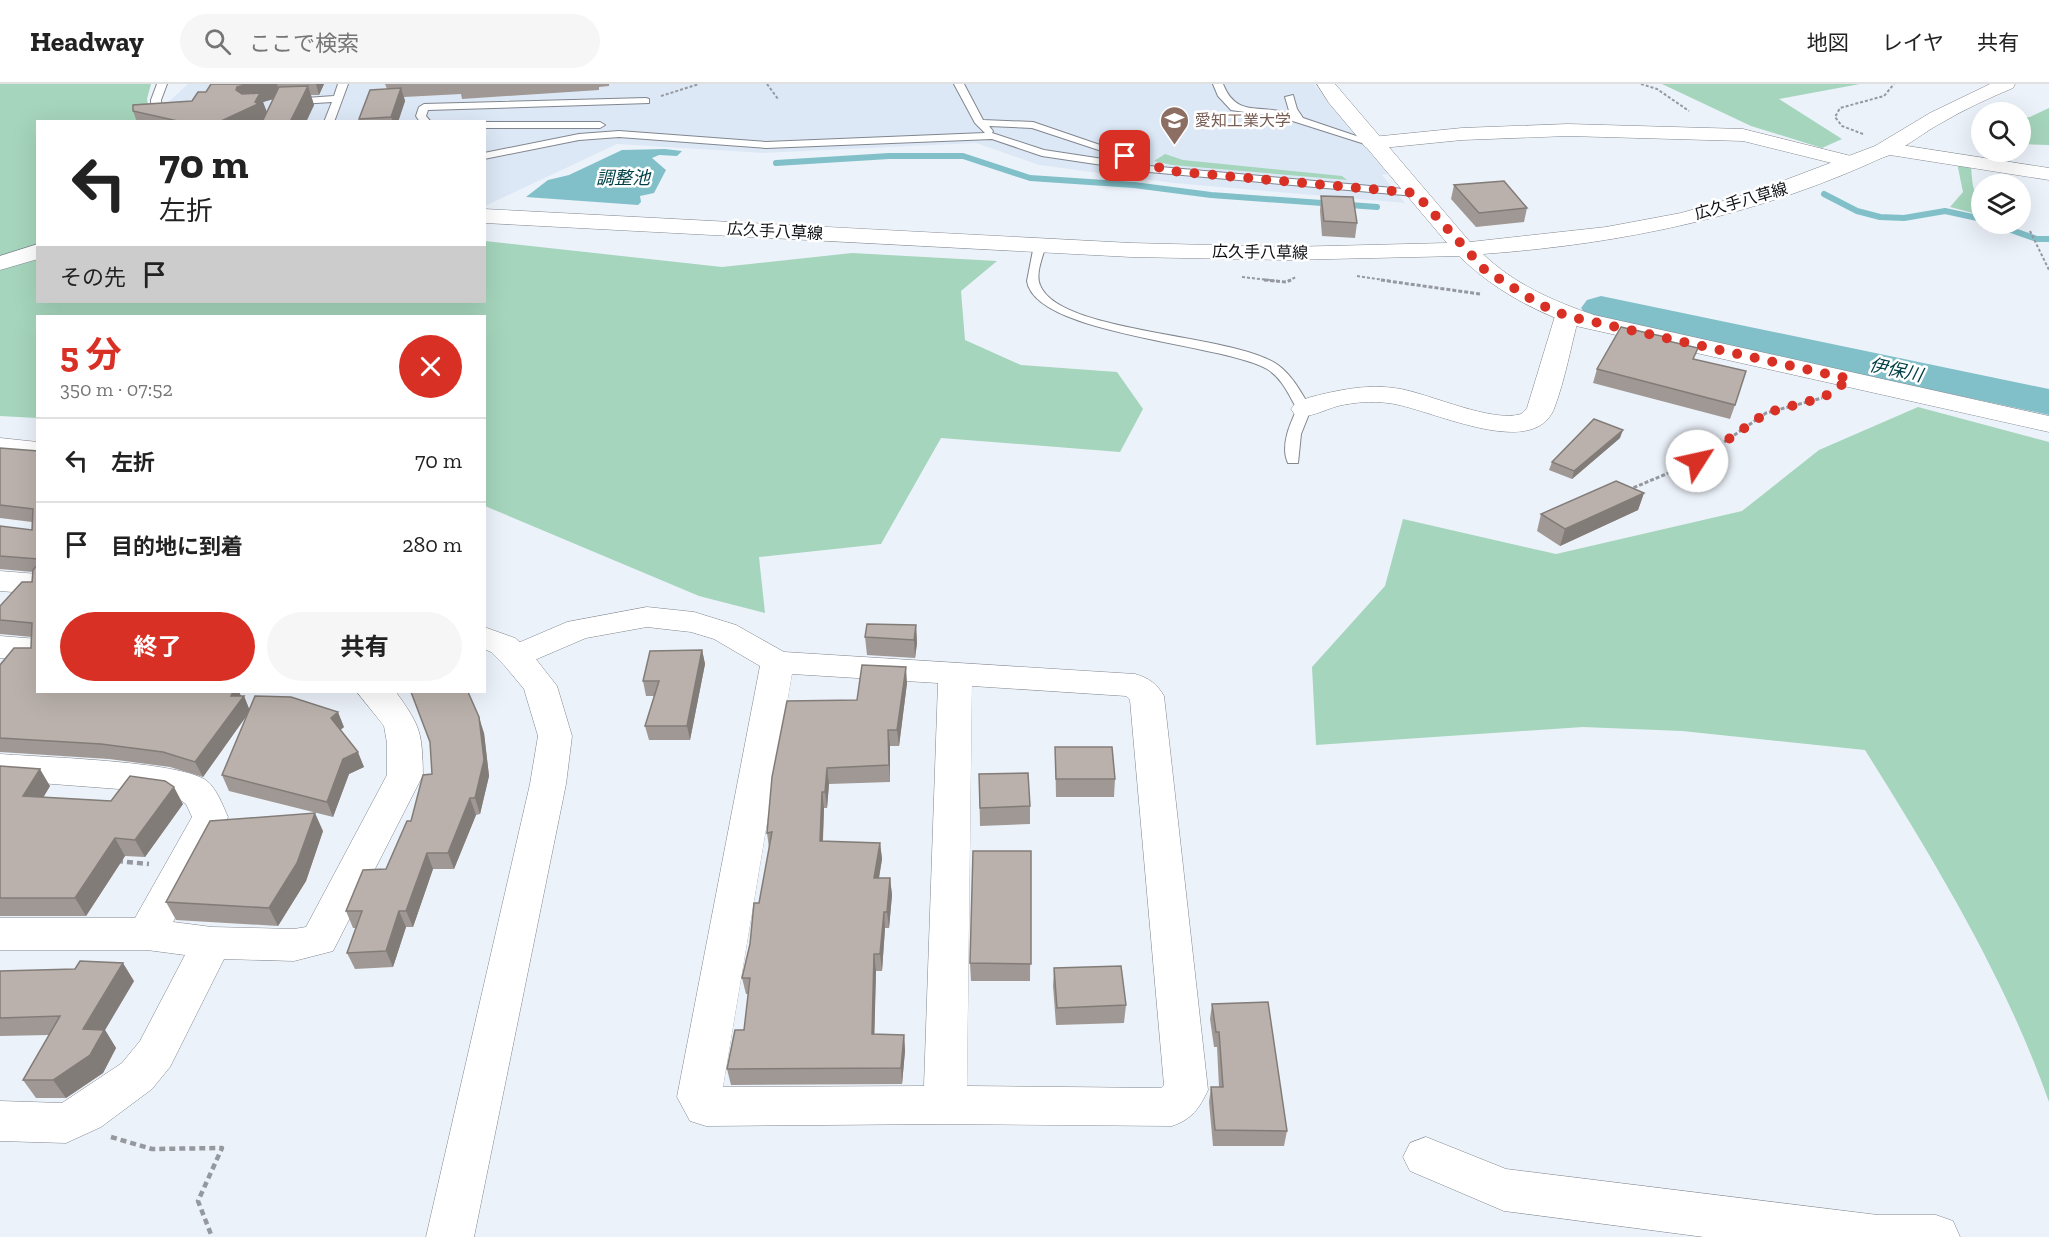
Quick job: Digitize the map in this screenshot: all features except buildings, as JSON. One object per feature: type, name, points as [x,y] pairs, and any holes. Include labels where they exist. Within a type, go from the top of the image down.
[{"type":"street","points":[[1326,84],[1372,143],[1464,249],[1484,269],[1539,304],[1567,316],[2049,424]]},
{"type":"street","name":"広久手八草線","points":[[486,216],[1231,253],[1352,253],[1464,249],[1541,243],[1644,226],[1757,198],[1895,144],[1936,118],[2006,84]]},
{"type":"street","points":[[1372,143],[1462,134],[1568,130],[1743,135],[1852,162],[1888,149],[2049,174]]},
{"type":"street","points":[[0,263],[36,252]]},
{"type":"street","points":[[1304,409],[1346,396],[1396,395],[1421,400],[1487,421],[1512,424],[1530,420],[1540,410],[1567,316]]},
{"type":"street","points":[[0,446],[36,450]]},
{"type":"street","points":[[0,606],[20,582]]},
{"type":"street","points":[[500,647],[578,629],[647,617],[694,622],[725,632],[777,662],[1135,685],[1147,696],[1186,1090],[1172,1107],[945,1105],[706,1107],[699,1097],[777,662]]},
{"type":"street","points":[[0,647],[36,650]]},
{"type":"street","points":[[450,1237],[546,796],[555,736],[540,686],[500,647]]},
{"type":"street","points":[[945,1105],[955,675]]},
{"type":"street","points":[[0,934],[147,934],[212,942],[294,945],[319,940],[405,775],[405,743],[400,725],[384,700],[375,693]]},
{"type":"street","points":[[0,767],[145,779],[192,788],[203,802],[210,817],[147,934]]},
{"type":"street","points":[[0,1121],[66,1123],[86,1113],[137,1076],[154,1054],[212,942]]},
{"type":"street","points":[[1426,1157],[1504,1190],[1878,1237],[1936,1237]]},
{"type":"lane","points":[[157,120],[156,100],[162,84]]},
{"type":"lane","points":[[330,120],[343,84]]},
{"type":"lane","points":[[959,84],[980,123],[993,136]]},
{"type":"lane","points":[[1218,84],[1222,96],[1234,108],[1282,114],[1372,143]]},
{"type":"lane","points":[[1290,97],[1292,109],[1299,120]]},
{"type":"lane","points":[[270,120],[274,107],[281,102],[338,99]]},
{"type":"lane","points":[[424,120],[421,116],[424,106],[646,101]]},
{"type":"lane","points":[[980,123],[1033,125],[1170,171]]},
{"type":"lane","points":[[486,125],[608,125],[659,128],[658,136]]},
{"type":"lane","points":[[486,156],[579,136],[619,134],[766,145],[993,136],[1042,153],[1170,171],[1415,193]]},
{"type":"lane","points":[[1040,245],[1034,285],[1040,297],[1054,309],[1082,320],[1234,351],[1273,367],[1289,383],[1304,409],[1294,429],[1291,446],[1293,460]]},
{"type":"path","points":[[646,101],[699,84]]},
{"type":"path","points":[[767,84],[778,99]]},
{"type":"path","points":[[1641,84],[1657,89],[1727,136]]},
{"type":"path","points":[[1894,84],[1884,96],[1840,108],[1836,117],[1842,126],[1895,144]]},
{"type":"path","points":[[2031,233],[2049,270]]},
{"type":"path","points":[[1232,276],[1286,282],[1303,275]]},
{"type":"path","points":[[1348,275],[1485,295]]},
{"type":"path","points":[[1626,490],[1697,461],[1766,413],[1824,397],[1850,379]]},
{"type":"path","points":[[114,861],[182,868]]},
{"type":"path","points":[[66,1123],[152,1149],[222,1148],[198,1201],[212,1237]]},
{"type":"shaded area","name":"愛知工業大学","points":[[188,84],[1314,84],[1388,174],[1382,175],[1405,203],[1174,183],[1039,165],[976,143],[763,153],[617,144],[486,206],[486,120],[165,120],[165,105]]},
{"type":"green space","points":[[0,84],[151,84],[147,99],[151,120],[36,120],[36,303],[486,303],[486,241],[722,267],[852,253],[997,261],[961,291],[965,340],[1021,365],[1117,372],[1143,409],[1120,452],[941,438],[881,544],[759,557],[765,613],[699,596],[486,506],[486,315],[36,315],[36,418],[0,416]]},
{"type":"green space","points":[[1662,84],[1860,84],[1779,99],[1842,139],[1822,148],[1751,126]]},
{"type":"green space","points":[[2049,108],[2049,145],[2031,144],[2031,117]]},
{"type":"green space","points":[[1165,154],[1183,160],[1342,176],[1347,180],[1172,165],[1154,161]]},
{"type":"green space","points":[[1957,163],[1971,166],[1971,212],[1950,207],[1963,192]]},
{"type":"green space","points":[[1918,407],[2049,442],[2049,1102],[2012,1010],[1967,921],[1865,750],[1682,731],[1583,727],[1316,745],[1312,667],[1385,586],[1403,519],[1556,554],[1742,511],[1819,450]]},
{"type":"water","name":"調整池","points":[[622,150],[682,151],[677,156],[659,155],[652,158],[666,170],[654,193],[640,196],[641,202],[638,205],[526,197],[548,180],[569,175]]},
{"type":"waterway","points":[[776,163],[889,156],[963,156],[1030,178],[1134,185],[1211,195],[1377,207]]},
{"type":"waterway","points":[[1824,194],[1857,211],[1880,217],[1904,218],[1945,211],[1971,217]]},
{"type":"waterway","points":[[2023,234],[2037,239],[2049,239]]},
{"type":"waterway","name":"伊保川","points":[[1601,308],[2049,402]]},
{"type":"place","name":"愛知工業大学","points":[[1174,146]]},
{"type":"route","points":[[1125,156],[1170,171],[1415,193],[1484,269],[1539,304],[1567,316],[1850,379],[1824,397],[1766,413],[1697,461]]}]
